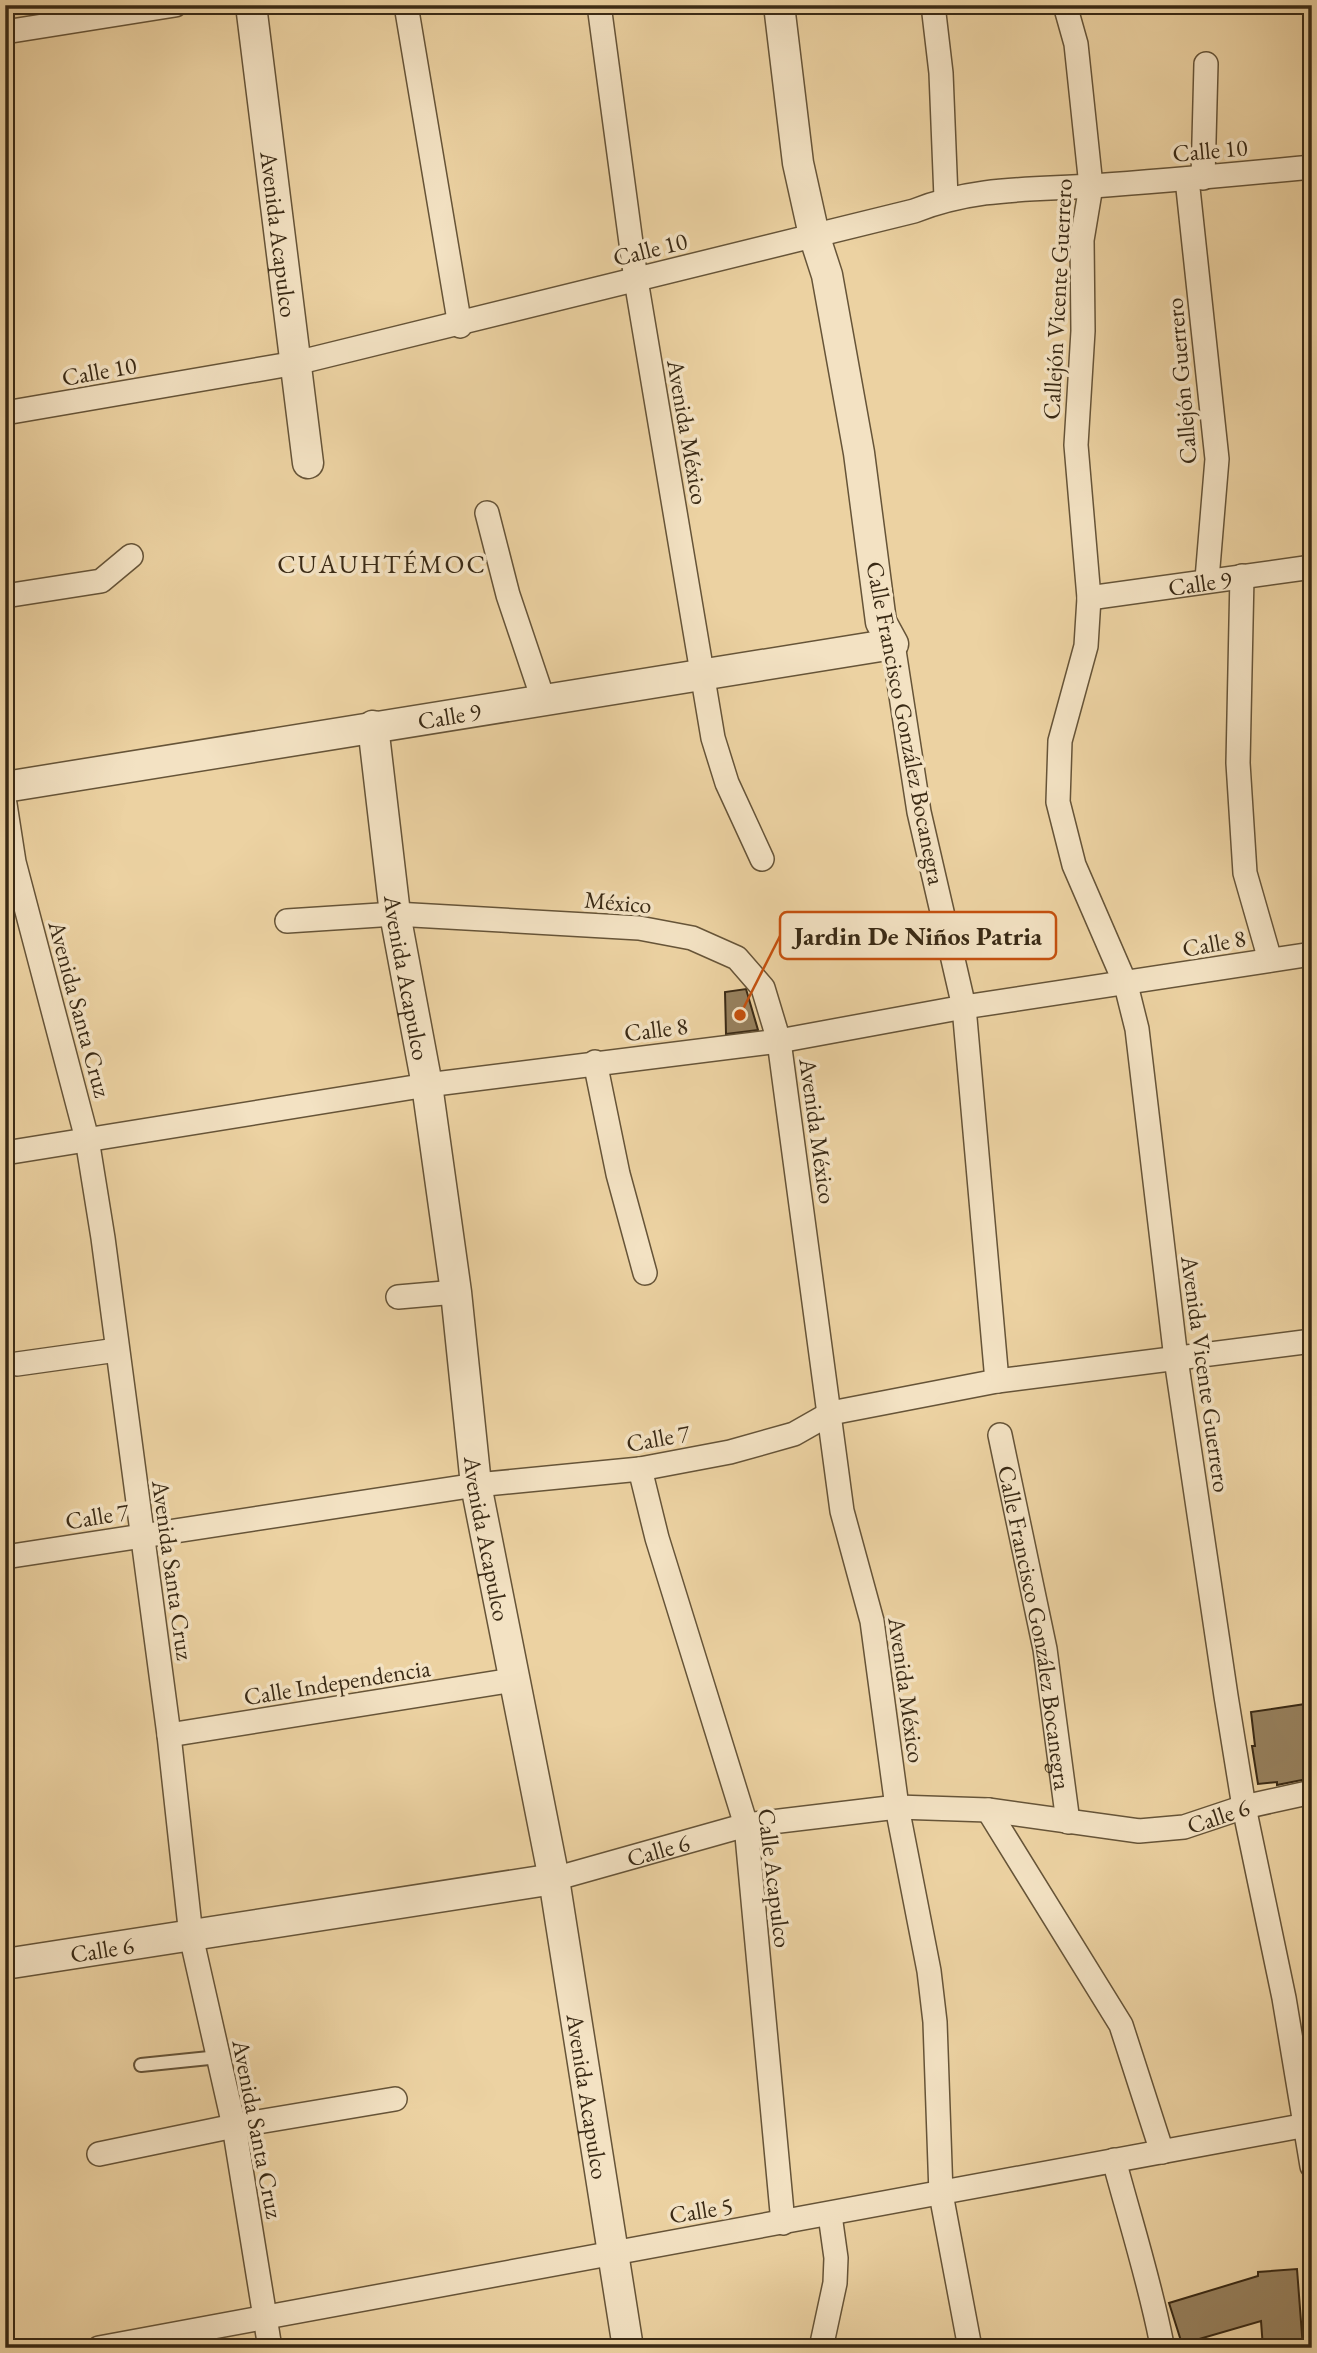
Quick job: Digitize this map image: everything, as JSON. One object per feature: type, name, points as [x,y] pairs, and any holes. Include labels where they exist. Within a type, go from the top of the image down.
[{"type":"street","points":[[5,32],[175,5]]},
{"type":"street","name":"Avenida Acapulco","points":[[251,5],[308,463]]},
{"type":"street","points":[[406,5],[460,326]]},
{"type":"street","name":"Avenida México","points":[[599,5],[636,279],[713,738],[727,783],[762,859]]},
{"type":"street","name":"Calle Francisco González Bocanegra","points":[[779,5],[798,163],[814,235],[827,275],[859,453],[881,622],[893,644],[919,812],[964,1007],[997,1381]]},
{"type":"street","points":[[933,5],[941,73],[946,198]]},
{"type":"street","name":"Callejón Vicente Guerrero","points":[[1065,5],[1076,44],[1091,186],[1083,240],[1083,331],[1076,445],[1089,598]]},
{"type":"street","name":"Callejón Guerrero","points":[[1206,64],[1195,178],[1217,459],[1207,579]]},
{"type":"street","name":"Calle 10","points":[[5,413],[296,363],[460,326],[636,279],[914,211],[946,198],[988,190],[1091,186],[1312,167]]},
{"type":"street","points":[[487,513],[508,595],[544,702]]},
{"type":"street","points":[[5,596],[101,581],[131,556]]},
{"type":"street","name":"Calle 9","points":[[1089,598],[1207,579],[1312,567]]},
{"type":"street","points":[[1242,576],[1238,764],[1245,873],[1270,960]]},
{"type":"street","name":"Avenida Vicente Guerrero","points":[[1089,598],[1086,646],[1060,741],[1058,802],[1074,866],[1126,985],[1137,1029],[1176,1359],[1244,1807],[1284,1998],[1308,2125],[1312,2166]]},
{"type":"street","name":"Calle 9","points":[[5,787],[893,644]]},
{"type":"street","name":"Avenida Acapulco","points":[[373,726],[395,915],[427,1086],[456,1292],[476,1485],[554,1879],[615,2251],[628,2348]]},
{"type":"street","name":"Avenida Santa Cruz","points":[[5,804],[15,862],[87,1139],[169,1735],[191,1936],[234,2126],[270,2348]]},
{"type":"street","name":"México","points":[[287,921],[395,915],[639,928],[692,938],[737,958],[763,988],[779,1041]]},
{"type":"street","name":"Calle 8","points":[[5,1153],[427,1086],[595,1062],[779,1041],[964,1007],[1126,985],[1312,954]]},
{"type":"street","name":"Avenida México","points":[[779,1041],[831,1413],[842,1511],[872,1621],[897,1807],[929,1971],[935,2022],[941,2194],[970,2348]]},
{"type":"street","points":[[595,1062],[618,1174],[645,1273]]},
{"type":"street","points":[[398,1297],[456,1292]]},
{"type":"street","name":"Calle 7","points":[[5,1557],[476,1485],[640,1469],[730,1452],[794,1434],[831,1413],[997,1381],[1312,1341]]},
{"type":"street","points":[[17,1364],[117,1350]]},
{"type":"street","name":"Calle Francisco González Bocanegra","points":[[1000,1435],[1045,1649],[1068,1822]]},
{"type":"street","name":"Calle Acapulco","points":[[640,1469],[660,1550],[746,1825],[783,2223]]},
{"type":"street","name":"Calle Independencia","points":[[169,1735],[513,1680]]},
{"type":"street","name":"Calle 6","points":[[5,1964],[554,1879],[746,1825],[897,1807],[988,1810],[1139,1831],[1184,1827],[1244,1807],[1312,1792]]},
{"type":"street","points":[[988,1810],[1121,2025],[1162,2152]]},
{"type":"street","points":[[99,2154],[234,2126],[395,2099]]},
{"type":"street","name":"Calle 5","points":[[99,2348],[1308,2125]]},
{"type":"street","points":[[1114,2160],[1137,2249],[1150,2286],[1161,2340]]},
{"type":"street","points":[[821,2348],[835,2283],[836,2258],[830,2215]]},
{"type":"lane","points":[[141,2065],[219,2057]]},
{"type":"building","points":[[746,989],[758,1030],[726,1034],[725,992]]},
{"type":"building","points":[[1312,1703],[1312,1778],[1277,1785],[1277,1782],[1258,1784],[1252,1746],[1255,1746],[1251,1712]]},
{"type":"building","points":[[1297,2269],[1303,2348],[1263,2348],[1261,2321],[1182,2344],[1169,2303],[1258,2276],[1258,2272]]},
{"type":"place","name":"Jardin De Niños Patria","points":[[740,1015]]},
{"type":"district","name":"CUAUHTÉMOC","points":[[382,564]]}]
